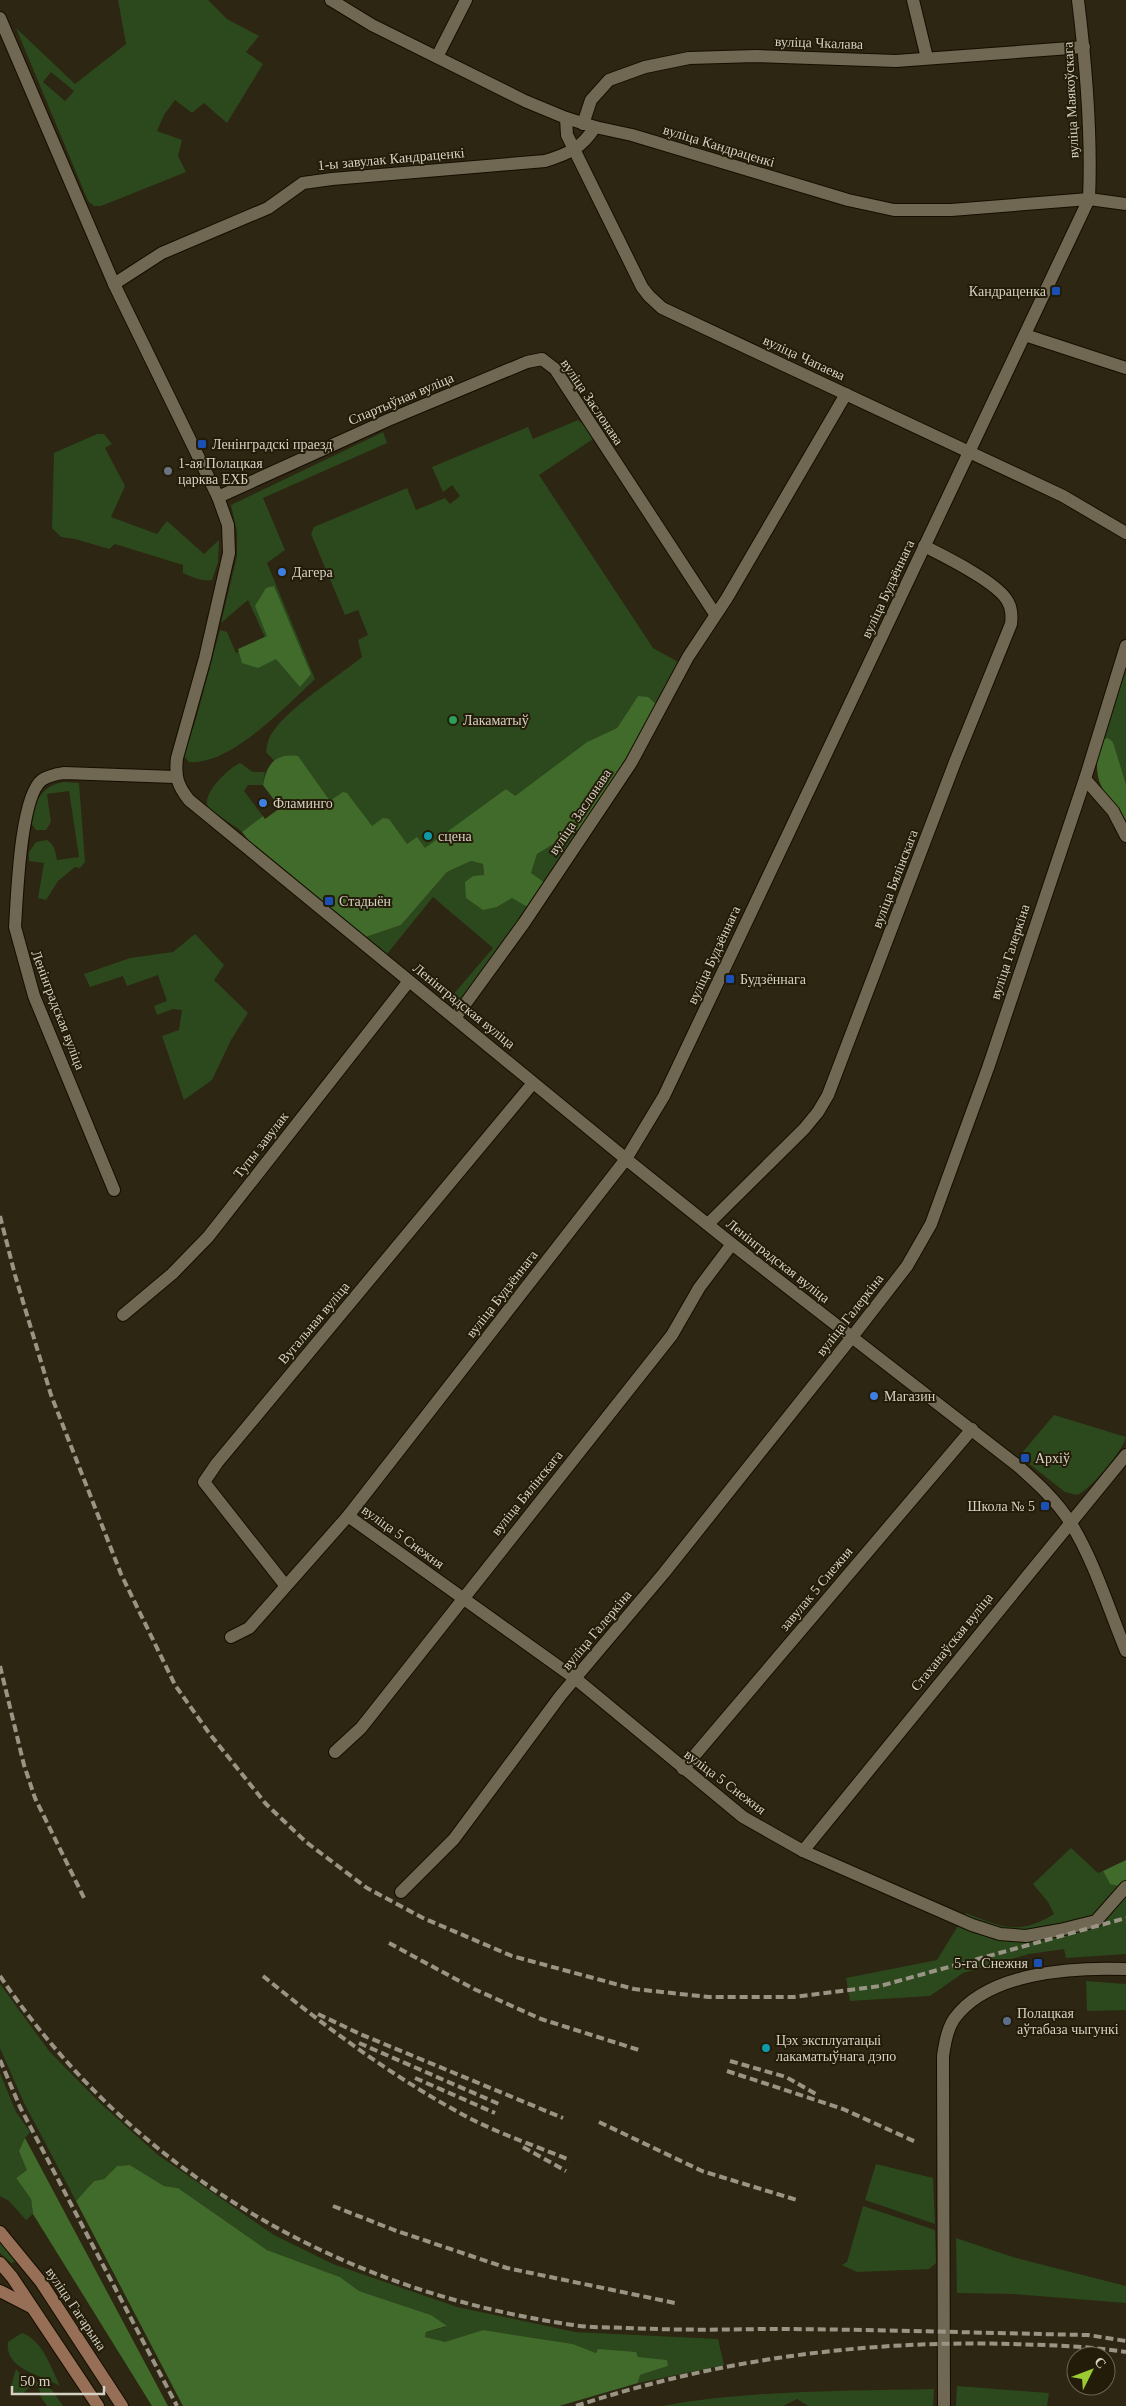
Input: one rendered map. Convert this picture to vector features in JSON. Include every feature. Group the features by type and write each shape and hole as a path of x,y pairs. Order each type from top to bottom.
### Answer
{"main road":[{"name":"вуліца Гагарына","path":"0,2232 41,2282 116,2403"},
{"path":"0,2263 6,2275 33,2308 98,2405"},
{"path":"6,2275 41,2282"},
{"path":"0,2291 33,2308"}],"street":[{"name":"вуліца Кандраценкі","path":"330,0 372,25 437,58 525,101 566,118 632,135 848,200 894,210 951,210 1089,199 1126,204"},
{"path":"437,58 466,0"},
{"path":"913,0 927,58"},
{"name":"вуліца Маякоўскага","path":"1078,0 1084,47 1090,177 1089,199"},
{"path":"0,18 114,284 218,497 228,525 229,553 214,624 177,758 175,777"},
{"name":"вуліца Чкалава","path":"589,125 591,100 609,80 645,67 689,58 756,56 896,61 1084,47"},
{"name":"вуліца Чапаева","path":"566,118 567,135 574,151 649,296 662,308 1063,496 1126,533"},
{"name":"1-ы завулак Кандраценкі","path":"114,284 162,253 268,208 304,183 544,161 574,151 587,140 589,125"},
{"name":"вуліца Будзённага","path":"231,1637 249,1628 285,1585 348,1516 626,1159 664,1096 1089,199"},
{"path":"1025,335 1126,368"},
{"name":"вуліца Заслонава","path":"542,359 555,369 715,614"},
{"name":"Спартыўная вуліца","path":"218,497 388,420 527,362 542,359"},
{"name":"вуліца Заслонава","path":"455,1018 524,923 631,763 688,657 727,598 846,394"},
{"name":"вуліца Бялінскага","path":"708,1224 804,1129 818,1112 828,1094 955,762 1011,624 1012,614 1008,601 1001,593 968,570 924,546"},
{"name":"вуліца Галеркіна","path":"401,1892 454,1840 493,1785 576,1679 664,1573 907,1266 931,1224 988,1068 1085,779 1126,646"},
{"name":"Ленінградская вуліца","path":"114,1190 34,996 18,945 15,928 26,814 36,787 42,780 52,775 64,773 175,777 180,789 189,800 533,1083 732,1244 1018,1466 1053,1498 1070,1521 1081,1541 1126,1651"},
{"path":"1085,779 1113,811 1126,836"},
{"name":"Тупы завулак","path":"123,1315 172,1274 208,1238 409,981"},
{"name":"Вугальная вуліца","path":"285,1585 204,1482 217,1463 533,1083"},
{"name":"вуліца Бялінскага","path":"335,1752 361,1728 672,1335 699,1288 732,1244"},
{"name":"завулак 5 Снежня","path":"683,1769 972,1429"},
{"name":"Стаханаўская вуліца","path":"803,1851 1070,1521 1126,1455"},
{"name":"вуліца 5 Снежня","path":"348,1516 576,1679 743,1817 803,1851 972,1925 1000,1934 1026,1936 1096,1921 1126,1887"},
{"path":"944,2406 943,2056 947,2034 953,2020 965,2007 982,1994 999,1986 1040,1975 1085,1968 1126,1968"}],"green space":[{"path":"118,0 208,0 227,19 259,36 246,52 263,64 227,123 204,103 192,113 175,100 164,115 157,131 182,140 178,156 186,172 101,206 94,206 88,201 16,28 75,84 126,44","holes":["51,72 74,91 65,101 43,82"]},
{"path":"578,420 593,439 539,475 653,648 680,663 656,704 638,696 617,728 587,742 515,796 385,879 266,752 271,735 290,713 362,657 358,640 368,635 358,610 345,615 311,534 314,527 407,488 416,510 445,498 450,504 460,496 452,485 443,492 432,467 528,427 533,439"},
{"path":"383,432 387,443 263,498 285,550 267,563 315,679 273,718 239,745 222,755 205,761 189,762 184,756 220,630 227,632 236,653 266,640 248,600 221,623 237,556 237,532 231,505"},
{"path":"97,434 104,434 112,444 105,448 125,486 111,517 157,534 167,521 204,554 219,540 218,562 212,580 194,578 183,573 183,565 115,544 109,549 61,537 52,528 54,453"},
{"path":"274,586 311,674 300,687 276,659 258,668 242,663 238,649 267,636 255,606 266,588"},
{"path":"1126,664 1126,784 1113,742 1101,740"},
{"path":"638,696 648,697 656,704 625,760 582,827 537,854 531,873 544,882 527,907 512,898 497,907 483,910 466,898 465,882 473,876 484,875 483,864 471,861 447,872 401,925 366,937 254,847 242,832 263,816 265,819 280,808 263,785 270,766 283,756 298,756 330,801 343,792 347,793 372,826 383,818 389,819 407,844 417,837 425,848 506,789 515,796 587,742 617,728"},
{"path":"1108,738 1113,742 1126,784 1126,827 1098,778 1098,755 1101,740"},
{"path":"240,763 253,772 265,772 263,785 248,785 244,791 263,816 242,832 210,809 207,802 208,795 217,782 229,770"},
{"path":"64,782 79,783 85,862 80,868 75,867 58,881 46,900 38,898 44,863 29,861 29,852 36,842 47,840 53,846 57,860 79,857 69,791 47,794 51,822 46,830 36,830 31,823 32,816 37,802 44,791"},
{"path":"582,827 544,882 531,873 537,854"},
{"path":"471,861 483,864 484,875 497,907 512,898 527,907 471,988 459,1001 452,996 493,948 433,897 387,954 366,937 401,925 447,872"},
{"path":"195,934 224,965 214,980 248,1013 231,1040 212,1080 184,1100 162,1036 179,1030 182,1010 173,1009 157,1015 154,1006 167,1001 158,975 127,986 123,976 90,987 84,974 130,958 173,952"},
{"path":"1054,1415 1126,1437 1119,1451 1105,1469 1090,1486 1077,1495 1065,1492 1028,1463 1031,1460 1022,1453"},
{"path":"1071,1848 1098,1873 1103,1871 1110,1884 1126,1883 1126,1954 1066,1958 1064,1949 1029,1954 963,1973 930,1996 850,2001 846,1978 937,1960 966,1913 1010,1927 1030,1925 1054,1914 1048,1902 1033,1884"},
{"path":"1126,1860 1126,1883 1123,1887 1110,1884 1103,1871"},
{"path":"1086,1981 1126,1984 1126,2010 1087,2011"},
{"path":"0,1984 49,2051 100,2103 158,2155 274,2235 333,2264 457,2307 575,2332 718,2339 724,2365 638,2383 640,2375 668,2366 596,2353 573,2344 483,2330 445,2343 425,2337 426,2332 446,2327 431,2315 359,2291 340,2277 267,2250 178,2188 164,2186 130,2165 117,2166 104,2179 94,2181 76,2201 24,2103 0,2048"},
{"path":"0,2073 16,2112 30,2132 25,2138 27,2170 16,2178 31,2199 33,2214 26,2220 9,2201 0,2196"},
{"path":"25,2138 168,2406 152,2406 33,2214 31,2199 16,2178 27,2170 19,2151"},
{"path":"876,2164 933,2178 935,2224 865,2200"},
{"path":"130,2165 164,2186 178,2188 267,2250 340,2277 359,2291 431,2315 447,2326 426,2332 425,2337 445,2342 483,2330 573,2344 596,2353 598,2349 636,2352 638,2357 667,2360 668,2366 640,2375 638,2383 559,2406 183,2406 76,2201 94,2181 104,2179 117,2166"},
{"path":"863,2206 935,2230 936,2263 929,2269 857,2272 842,2265 847,2262"},
{"path":"956,2238 1016,2258 1126,2286 1126,2303 1014,2294 957,2293"},
{"path":"0,2240 17,2261 11,2263 0,2253"},
{"path":"22,2333 36,2342 41,2348 60,2386 25,2370 12,2359 8,2351 8,2342"},
{"path":"16,2369 31,2386 21,2395 15,2393 11,2386"},
{"path":"30,2378 52,2390 63,2406 47,2406 39,2394 40,2391"},
{"path":"957,2386 1049,2393 1047,2406 956,2406"},
{"path":"934,2389 933,2406 808,2406 797,2399 783,2406 661,2406 762,2394"}],"railway":[{"path":"0,1216 15,1275 51,1395 121,1574 175,1685 209,1733 266,1804 306,1842 367,1888 423,1918 512,1956 634,1989 709,1997 794,1997 880,1986 1126,1918"},
{"path":"0,1666 24,1765 35,1798 85,1900"},
{"path":"389,1943 474,1989 541,2019 639,2050"},
{"path":"0,1976 53,2046 113,2109 178,2164 249,2212 324,2252 403,2284 487,2308 586,2327 1088,2335 1126,2341"},
{"path":"263,1976 338,2034 416,2088 483,2125 570,2160"},
{"path":"318,2014 360,2034 563,2118"},
{"path":"359,2043 499,2104"},
{"path":"0,2060 20,2107 177,2406"},
{"path":"730,2061 786,2077 816,2094"},
{"path":"727,2071 843,2109 916,2142"},
{"path":"415,2078 495,2113"},
{"path":"599,2122 702,2171 797,2200"},
{"path":"523,2147 566,2171"},
{"path":"333,2206 394,2230 507,2268 675,2303"},
{"path":"576,2406 682,2376 790,2356 844,2350 899,2346 1009,2344 1053,2345 1126,2352"}],"place":[{"name":"Кандраценка","path":"1056,291"},
{"name":"Ленінградскі праезд","path":"202,444"},
{"name":"1-ая Полацкая царква ЕХБ","path":"168,471"},
{"name":"Дагера","path":"282,572"},
{"name":"Лакаматыў","path":"453,720"},
{"name":"Фламинго","path":"263,803"},
{"name":"сцена","path":"428,836"},
{"name":"Стадыён","path":"329,901"},
{"name":"Будзённага","path":"730,979"},
{"name":"Магазин","path":"874,1396"},
{"name":"Архіў","path":"1025,1458"},
{"name":"Школа № 5","path":"1045,1506"},
{"name":"5-га Снежня","path":"1038,1963"},
{"name":"Полацкая аўтабаза чыгункі","path":"1007,2021"},
{"name":"Цэх эксплуатацыі лакаматыўнага дэпо","path":"766,2048"}]}
